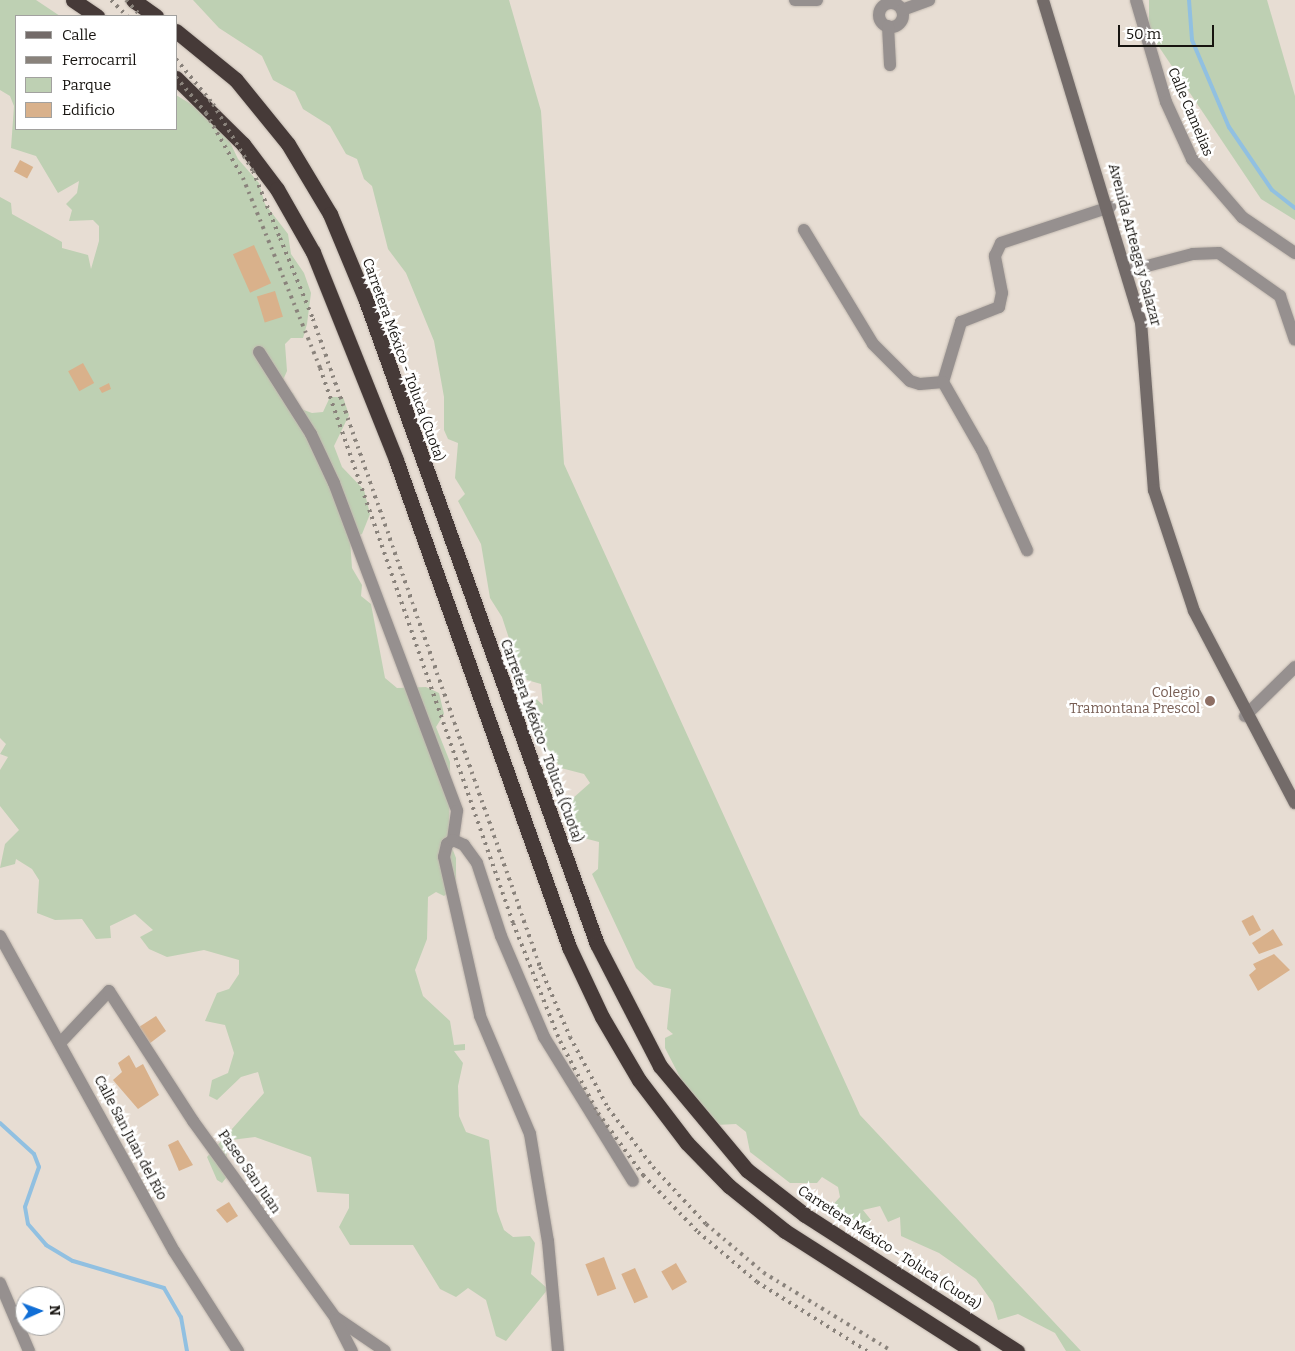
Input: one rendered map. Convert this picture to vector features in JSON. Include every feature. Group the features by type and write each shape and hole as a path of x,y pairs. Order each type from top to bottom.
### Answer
{"highway":[{"path":"73,0 96,15"},
{"path":"133,0 155,15"},
{"name":"Carretera México - Toluca (Cuota)","path":"178,33 236,80 288,144 330,214 365,298 597,944 660,1066 747,1170 805,1216 1017,1351"},
{"path":"178,80 243,144 277,189 313,252 396,460 569,947 602,1017 639,1080 682,1137 729,1186 785,1231 973,1351"}],"street":[{"path":"795,0 818,0"},
{"path":"890,65 888,26 880,15 886,2 902,10 929,0"},
{"name":"Avenida Arteaga y Salazar","path":"1043,0 1110,207 1141,322 1154,490 1194,611 1245,716 1295,803"},
{"name":"Calle Camelias","path":"1136,0 1166,102 1192,160 1242,217 1295,253"},
{"path":"888,26 899,24 902,10"},
{"path":"1027,550 982,450 943,382 960,322 999,307 1002,301 995,256 1000,243 1110,207"},
{"path":"804,230 873,344 910,381 943,382"},
{"path":"1128,271 1193,254 1219,253 1280,296 1295,340"},
{"path":"259,352 311,434 352,529 457,811 453,840"},
{"path":"1245,716 1295,667"},
{"path":"558,1351 548,1241 530,1134 480,1016 444,857 446,844 453,840 464,844 477,863 507,954 544,1036 633,1181"},
{"name":"Calle San Juan del Río","path":"0,936 61,1042 174,1251 238,1351"},
{"name":"Paseo San Juan","path":"61,1042 109,991 194,1121 335,1317 385,1351"},
{"path":"0,1283 29,1351"},
{"path":"335,1317 352,1351"}],"green space":[{"path":"0,0 36,0 58,15 15,15 15,130 178,130 178,96 199,109 228,138 238,159 259,183 265,204 288,234 291,254 304,273 311,293 307,324 303,338 291,338 285,344 287,371 279,389 293,393 301,409 312,413 323,412 330,397 343,397 349,415 334,446 342,467 364,490 370,514 362,534 350,539 352,568 362,585 361,596 371,604 385,678 397,688 426,687 439,693 444,714 436,727 450,762 449,840 456,858 456,884 444,896 436,892 428,897 427,939 415,970 423,996 450,1021 454,1045 465,1044 465,1050 454,1051 463,1063 458,1086 459,1116 466,1132 489,1140 497,1211 504,1230 513,1237 530,1236 535,1243 531,1274 548,1289 506,1341 496,1336 486,1300 468,1288 456,1297 440,1289 413,1245 350,1245 339,1227 349,1208 349,1194 317,1192 311,1157 255,1137 231,1140 228,1146 224,1139 230,1173 222,1183 217,1180 207,1157 264,1093 258,1072 241,1077 217,1100 209,1096 212,1080 228,1073 234,1053 225,1025 205,1021 217,993 229,989 239,974 239,960 204,950 167,957 149,949 140,937 153,930 135,914 110,926 111,938 96,939 82,919 55,920 37,913 39,880 32,869 16,859 15,864 0,868 5,844 19,830 0,806 0,770 8,757 0,754 6,744 0,738 0,197 11,203 12,214 62,242 62,248 88,255 91,269 99,241 99,226 93,220 69,221 72,210 66,204 77,193 79,181 58,193 36,156 11,148 14,106 10,96 0,90"},
{"path":"193,0 509,0 541,111 564,464 860,1115 1081,1351 1066,1351 1055,1333 1018,1314 998,1320 993,1303 976,1279 939,1253 901,1236 900,1217 888,1222 880,1206 863,1210 871,1220 857,1233 846,1226 842,1216 828,1210 840,1197 838,1187 822,1177 817,1183 790,1183 750,1152 746,1132 736,1124 716,1125 685,1087 665,1048 665,1038 673,1034 667,1029 671,989 654,985 636,968 592,874 598,869 599,842 576,836 572,799 590,783 584,774 561,768 547,750 534,697 543,705 541,684 527,680 518,666 502,617 490,598 481,544 458,501 465,494 455,478 458,443 448,439 444,430 444,397 434,341 406,273 388,249 372,186 364,179 357,159 346,154 330,126 303,109 295,92 273,80 262,56 219,28"},
{"path":"1149,0 1267,0 1295,96 1295,220 1261,199 1149,32"}],"building":[{"path":"20,160 33,167 27,179 14,171"},
{"path":"254,245 271,283 250,293 233,254"},
{"path":"275,291 283,317 265,322 257,297"},
{"path":"83,363 94,383 79,391 68,371"},
{"path":"109,383 111,389 102,393 99,388"},
{"path":"1253,915 1261,930 1250,936 1242,921"},
{"path":"1273,929 1283,945 1259,954 1252,943"},
{"path":"1274,954 1290,970 1258,991 1249,975 1256,969 1253,964"},
{"path":"156,1016 166,1031 145,1047 136,1029"},
{"path":"129,1055 136,1068 143,1064 159,1095 138,1109 113,1080 122,1072 118,1063"},
{"path":"178,1140 193,1165 179,1171 168,1145"},
{"path":"229,1202 238,1216 227,1223 216,1210"},
{"path":"604,1257 616,1289 598,1296 585,1264"},
{"path":"676,1263 687,1282 672,1291 661,1272"},
{"path":"635,1268 648,1297 634,1303 621,1274"}],"waterway":[{"path":"1189,0 1192,40 1229,127 1272,190 1295,208"},
{"path":"0,1123 34,1154 39,1167 25,1207 28,1224 46,1245 73,1261 164,1288 181,1317 187,1351"}],"railway":[{"path":"111,0 126,15"},
{"path":"126,0 140,15"},
{"path":"178,61 213,104 253,171 313,319 540,967 570,1037 608,1108 653,1167 706,1224 764,1273 892,1351"},
{"path":"178,79 206,113 243,178 320,368 513,923 560,1041 598,1113 643,1175 698,1232 757,1282 867,1351"}],"place":[{"name":"Colegio Tramontana Prescol","path":"1210,701"}]}
